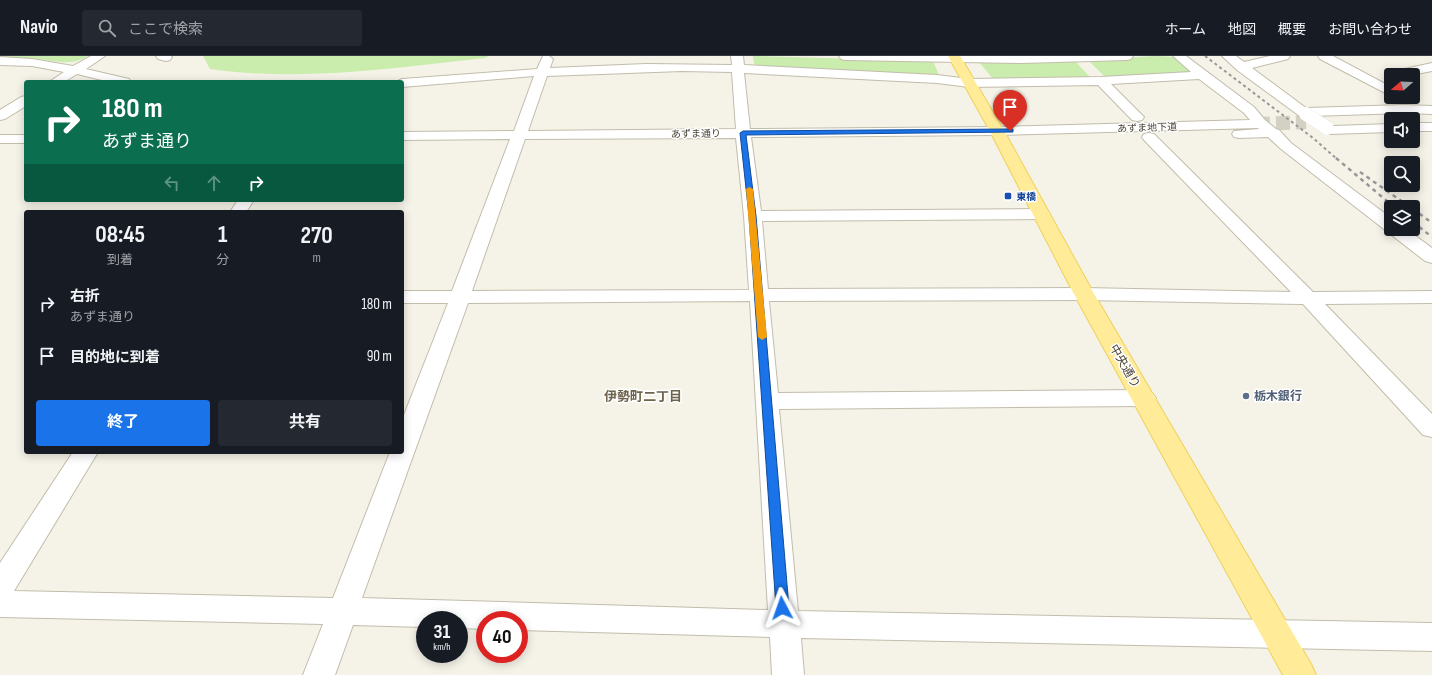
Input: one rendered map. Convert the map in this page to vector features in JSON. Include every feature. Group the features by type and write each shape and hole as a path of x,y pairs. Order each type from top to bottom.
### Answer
{"main road":[{"name":"中央通り","path":"955,58 997,131 1084,294 1300,675"}],"street":[{"path":"58,80 99,56"},
{"path":"404,447 542,71 549,56"},
{"path":"845,56 1081,59 1127,56"},
{"path":"1179,56 1249,110 1254,119 1274,133 1286,146 1384,221"},
{"path":"1228,56 1305,116 1330,130 1384,128"},
{"path":"1241,67 1284,56"},
{"path":"1324,56 1384,88"},
{"path":"0,61 21,61 76,69 117,80"},
{"path":"737,62 759,295 788,675"},
{"path":"404,83 542,71 647,68 737,62 969,83 1101,81 1202,75"},
{"path":"1420,70 1432,67"},
{"path":"1371,81 1384,78"},
{"path":"1101,81 1137,117"},
{"path":"0,116 24,101"},
{"path":"1414,104 1430,113"},
{"path":"1305,116 1430,113"},
{"path":"1420,115 1430,113"},
{"path":"1305,116 1384,119"},
{"path":"997,131 1027,123 1128,119 1137,117 1254,119"},
{"name":"あずま地下道","path":"1038,130 1254,119"},
{"path":"1420,128 1432,127"},
{"name":"あずま通り","path":"404,136 1038,130"},
{"path":"997,131 1038,138 1136,134 1149,137 1274,133"},
{"path":"1149,137 1308,298 1432,429"},
{"path":"0,139 24,139"},
{"path":"752,216 1041,214"},
{"path":"1404,236 1432,258"},
{"path":"404,297 1084,294 1308,298 1432,297"},
{"path":"767,401 1144,398"},
{"path":"0,588 85,454"},
{"path":"319,675 401,454"},
{"path":"0,604 343,611 784,624 1432,637"}],"green space":[{"path":"0,56 88,56 74,62 59,62 28,58 0,59"},
{"path":"203,56 489,56 485,58 348,72 279,74 244,73 210,69"},
{"path":"753,56 933,61 939,75 933,76 760,67 754,64"},
{"path":"1155,56 1175,57 1193,71 1191,73 1105,77 1088,60"},
{"path":"1075,61 1091,78 993,79 979,62"}],"tunnel":[{"path":"1256,124 1306,122"}],"railway":[{"path":"1205,56 1313,138 1337,159"},
{"path":"1336,158 1386,200"},
{"path":"1360,172 1400,200"},
{"path":"1420,214 1432,223"},
{"path":"1420,228 1432,237"}],"slow traffic":[{"path":"749,189 762,337"}],"place":[{"name":"東橋","path":"1008,196"},
{"name":"栃木銀行","path":"1246,396"}],"district":[{"name":"伊勢町二丁目","path":"643,396"}],"route":[{"path":"782,608 766,386 752,216 743,133 1010,131"}]}
